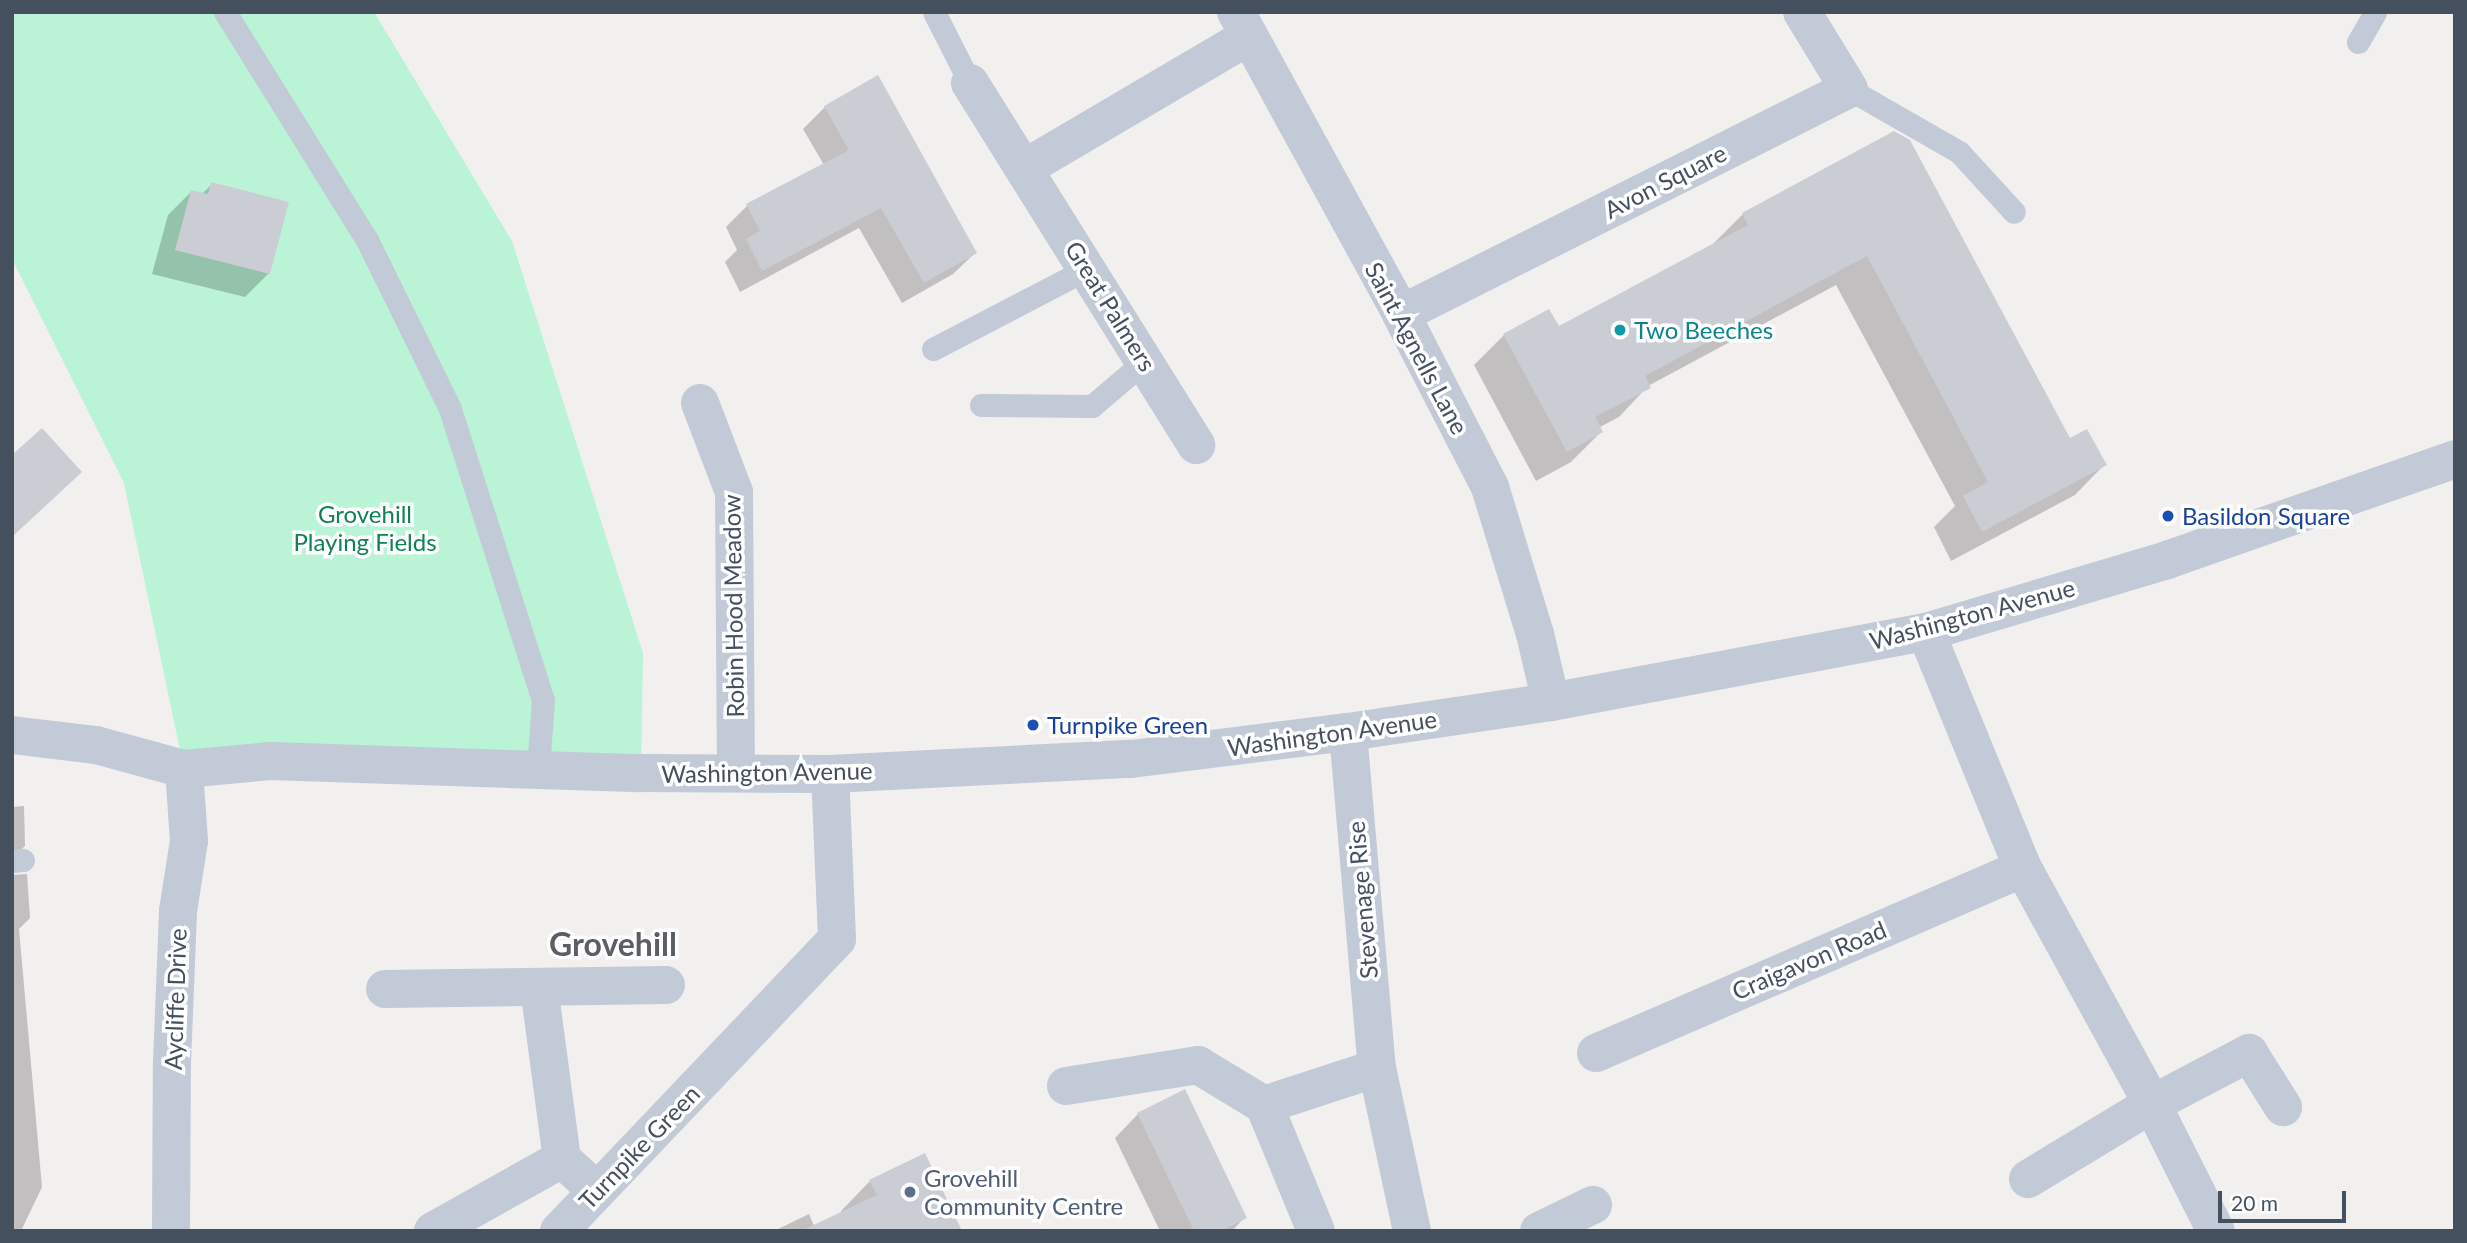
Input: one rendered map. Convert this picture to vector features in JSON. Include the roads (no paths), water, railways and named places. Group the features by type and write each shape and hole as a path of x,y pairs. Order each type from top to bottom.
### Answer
{"street":[{"path":"1801,12 1849,89"},
{"path":"1025,168 1243,24"},
{"name":"Saint Agnells Lane","path":"1243,24 1401,314 1490,487 1535,635 1551,702"},
{"name":"Great Palmers","path":"970,83 1146,360 1196,445"},
{"name":"Avon Square","path":"1401,314 1849,89"},
{"name":"Robin Hood Meadow","path":"700,403 734,492 736,772"},
{"name":"Washington Avenue","path":"12,735 96,745 184,769 270,761 538,768 641,774 830,774 1131,759 1348,732 1551,702 1926,632 2167,560 2455,459"},
{"path":"1926,632 2023,868 2152,1104 2216,1231"},
{"name":"Stevenage Rise","path":"1348,732 1377,1068 1412,1231"},
{"name":"Aycliffe Drive","path":"171,1231 172,1062 178,911 189,841 184,769"},
{"name":"Turnpike Green","path":"559,1231 837,939 830,774"},
{"name":"Craigavon Road","path":"1596,1053 2023,868"},
{"path":"385,989 666,985"},
{"path":"539,987 562,1159 597,1191"},
{"path":"2028,1179 2152,1104 2249,1053 2283,1107"},
{"path":"1066,1086 1198,1065 1264,1105 1316,1231"},
{"path":"1264,1105 1377,1068"},
{"path":"433,1231 562,1159"},
{"path":"1539,1231 1593,1205"}],"lane":[{"path":"225,12 367,240 450,409 543,700 538,768"},
{"path":"934,12 970,83"},
{"path":"2358,42 2375,12"},
{"path":"1849,89 1959,152 2014,212"},
{"path":"933,349 1087,269"},
{"path":"981,405 1092,406 1146,360"}],"place":[{"name":"Two Beeches","path":"1620,330"},
{"name":"Basildon Square","path":"2168,516"},
{"name":"Turnpike Green","path":"1033,725"},
{"name":"Grovehill Community Centre","path":"910,1192"}],"district":[{"name":"Grovehill","path":"613,944"}],"park label":[{"name":"Grovehill Playing Fields","path":"365,528"}]}
